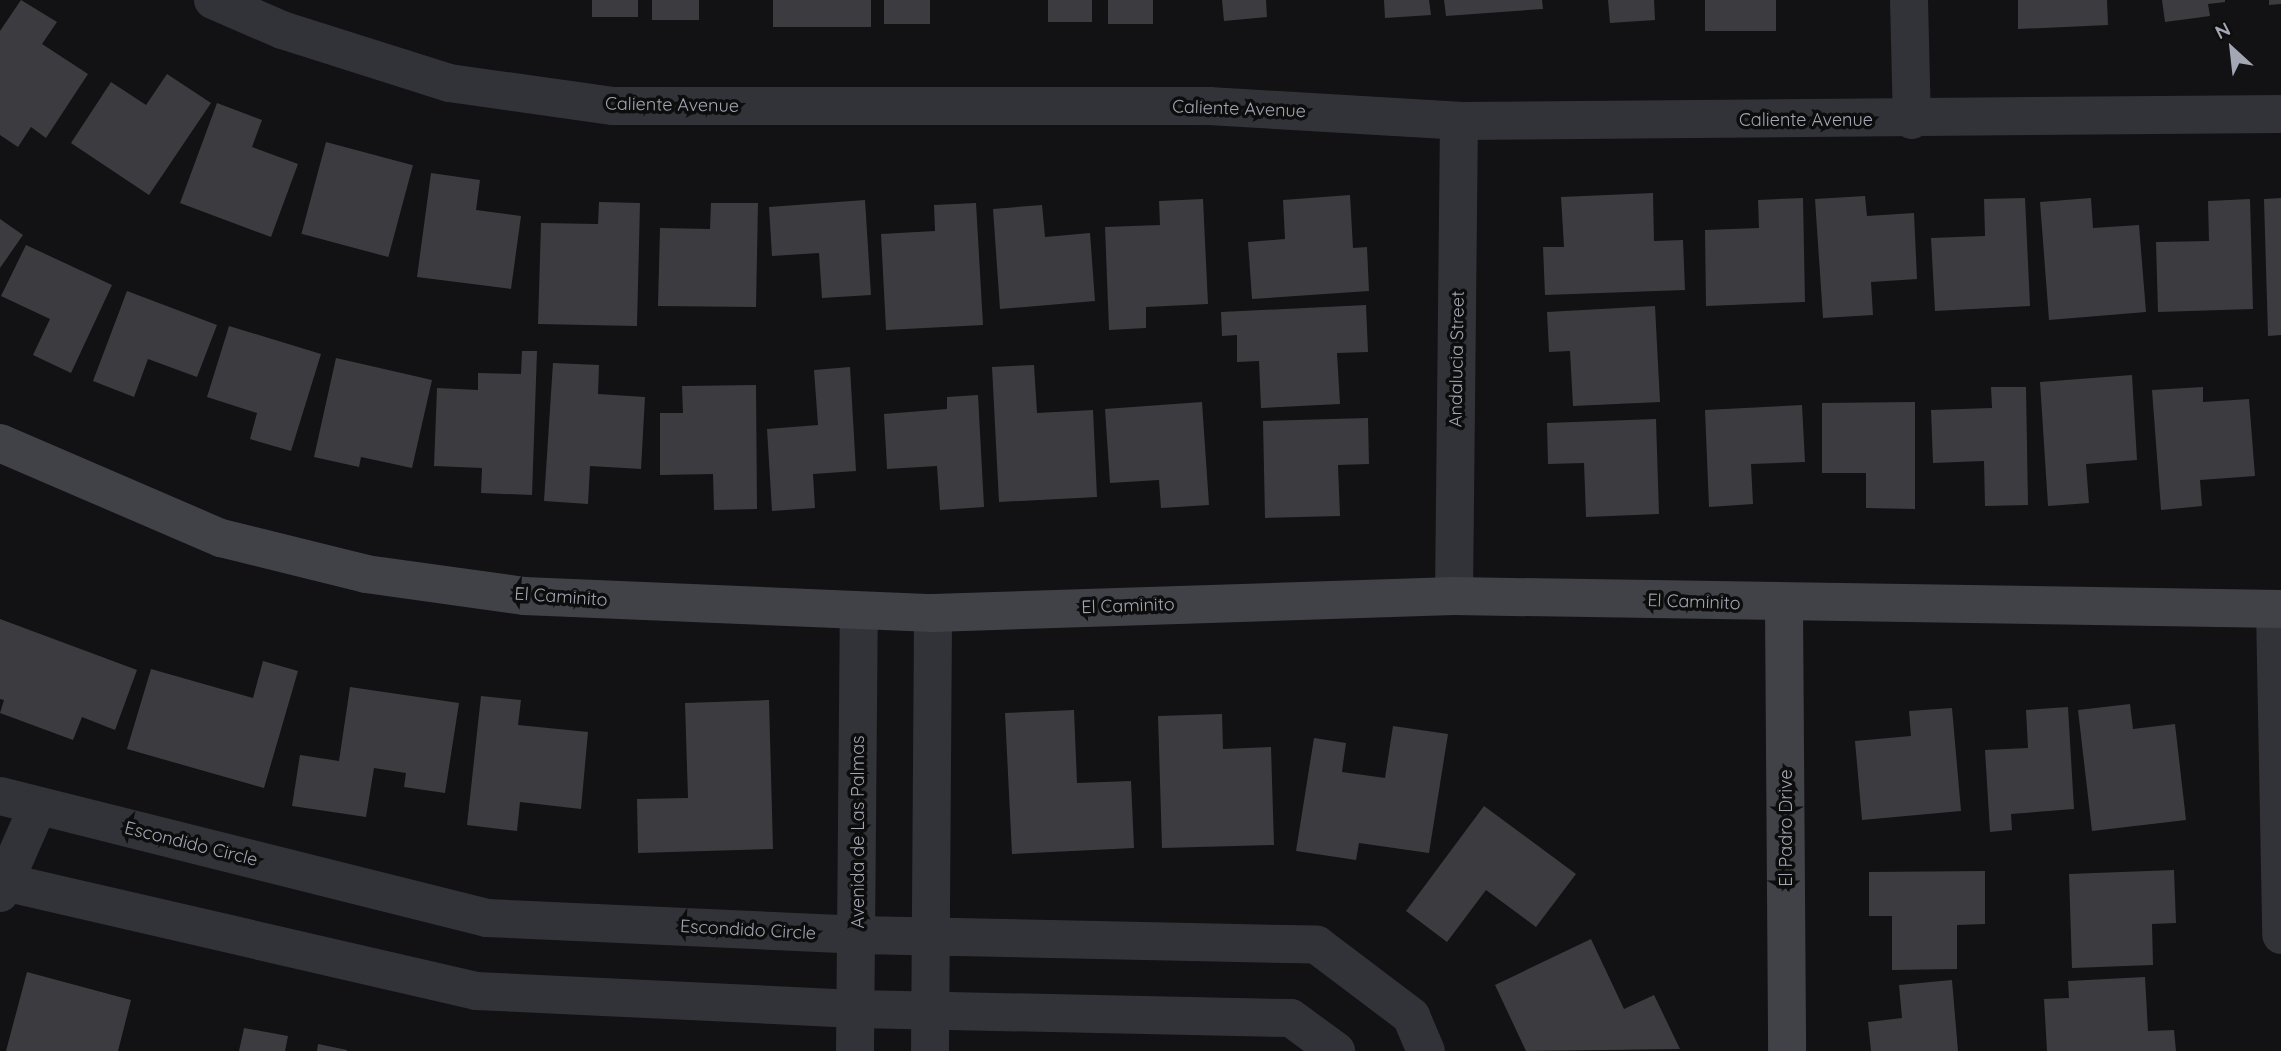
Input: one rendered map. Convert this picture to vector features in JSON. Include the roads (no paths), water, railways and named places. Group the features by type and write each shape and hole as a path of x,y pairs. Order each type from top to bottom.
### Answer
{"street":[{"name":"Caliente Avenue","path":"214,0 282,30 449,83 612,106 1209,106 1459,121 1912,120 2281,114"},
{"path":"1909,0 1912,120"},
{"name":"Andalucia Street","path":"1454,596 1459,121"},
{"name":"El Caminito","path":"0,443 220,538 366,574 524,596 933,613 1454,596 1784,605 2278,609"},
{"name":"El Padro Drive","path":"1784,605 1787,1051"},
{"path":"2278,609 2281,935"},
{"name":"Avenida de Las Palmas","path":"855,1051 859,612"},
{"path":"930,1051 933,613"},
{"name":"Escondido Circle","path":"0,796 487,918 858,935 1317,945 1411,1016 1426,1051"},
{"path":"38,806 2,886 476,991 856,1009 1291,1018 1336,1051"}]}
